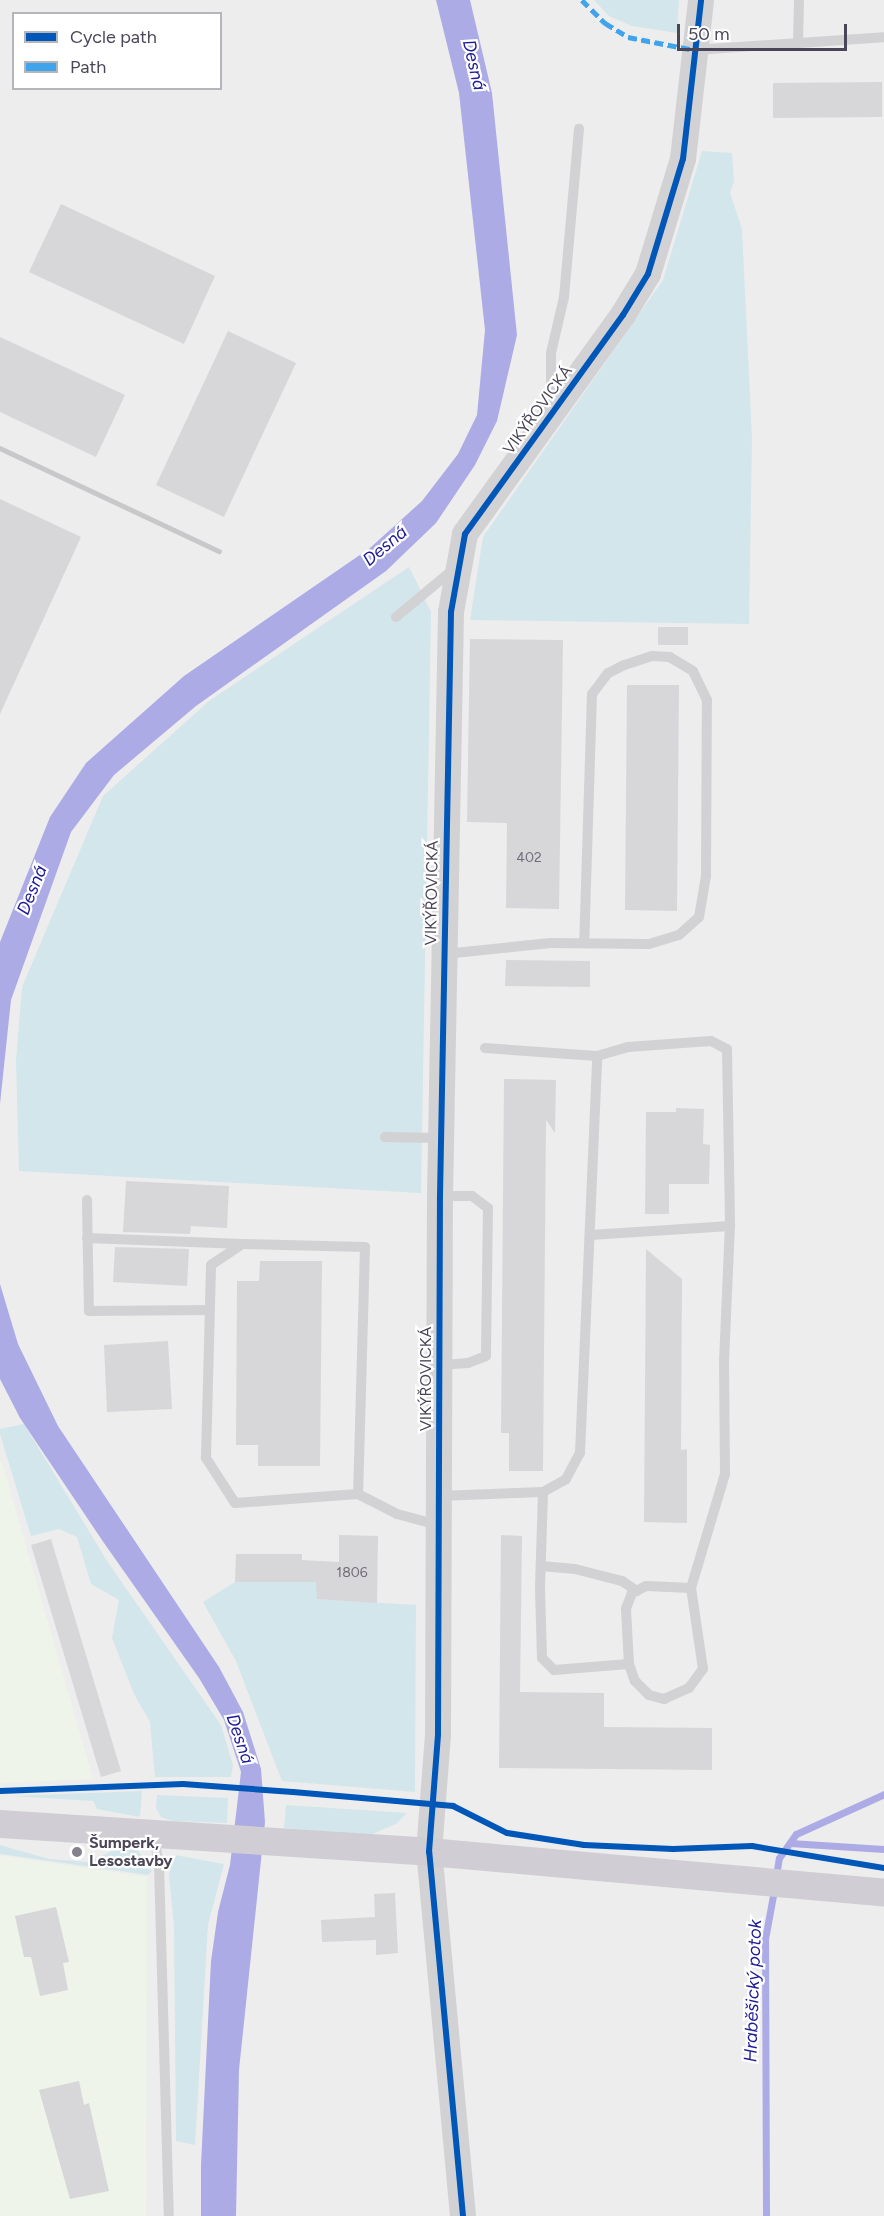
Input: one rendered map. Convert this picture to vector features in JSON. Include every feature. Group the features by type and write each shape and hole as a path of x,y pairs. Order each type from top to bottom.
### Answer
{"main road":[{"path":"0,1824 191,1834 429,1852 884,1893"}],"street":[{"name":"VIKÝŘOVICKÁ","path":"463,2216 429,1852 438,1734 440,1196 451,612 465,534 648,274 683,159 701,0"}],"lane":[{"path":"798,42 799,0"},
{"path":"695,50 884,37"},
{"path":"551,414 550,353 564,297 579,129"},
{"path":"396,616 459,564"},
{"path":"445,954 584,943 666,941 699,917 706,876 707,700 693,671 670,657 652,657 624,665 608,673 592,694 584,943"},
{"path":"485,1048 597,1056 628,1047 711,1041 727,1049 730,1226 724,1362 725,1474 691,1588 703,1669 689,1688 664,1699 649,1695 635,1680 629,1664 626,1609 632,1593 646,1586 691,1588"},
{"path":"439,1496 543,1492 566,1479 580,1453 597,1056"},
{"path":"385,1137 441,1138"},
{"path":"440,1196 472,1197 488,1208 486,1356 468,1363 441,1365"},
{"path":"87,1200 89,1311 210,1310"},
{"path":"590,1235 730,1226"},
{"path":"87,1238 365,1247 358,1494"},
{"path":"242,1244 211,1265 206,1458 235,1503 358,1494 397,1514 439,1525"},
{"path":"543,1492 540,1566 542,1658 554,1670 629,1664"},
{"path":"540,1566 622,1581 637,1591"},
{"path":"154,1832 159,1865 169,2216"}],"shaded area":[{"path":"594,0 679,0 677,33 632,26 609,16"},
{"path":"702,151 732,153 734,181 730,193 742,229 752,438 749,624 470,620 483,537 663,280"},
{"path":"409,567 431,612 421,1193 19,1171 16,1061 22,987 103,796 209,701"},
{"path":"24,1424 107,1561 221,1725 233,1765 231,1777 155,1777 150,1722 134,1694 112,1638 119,1600 91,1584 77,1537 59,1529 31,1536 0,1434 0,1429"},
{"path":"0,1458 7,1480 93,1779 0,1783"},
{"path":"317,1581 317,1599 416,1605 415,1792 282,1781 236,1661 203,1602 235,1582"},
{"path":"142,1791 140,1817 97,1809 93,1801 11,1796"},
{"path":"157,1795 228,1798 227,1823 173,1821 161,1817 156,1808"},
{"path":"286,1805 407,1813 396,1824 370,1835 284,1828"},
{"path":"0,1845 49,1859 88,1862 112,1851 137,1849 152,1871 148,1875 0,1854"},
{"path":"175,1855 224,1864 208,1925 195,2145 176,2141 174,1927 169,1874"},
{"path":"0,1857 147,1877 146,2216 0,2216"}],"water":[{"name":"Desná","path":"436,0 470,0 492,93 517,335 497,421 475,465 436,523 386,571 196,706 114,775 71,832 11,1000 0,1104 0,942 50,817 86,763 184,676 370,548 422,501 458,454 477,415 485,330 459,93"},
{"name":"Desná","path":"0,1284 18,1344 58,1426 219,1667 243,1712 261,1769 265,1822 239,2070 236,2216 201,2216 201,2165 211,1961 218,1912 230,1865 241,1772 224,1720 199,1678 20,1418 0,1379"}],"building":[{"path":"882,82 882,117 773,118 773,83"},
{"path":"61,204 215,276 184,344 29,272"},
{"path":"228,331 296,363 224,517 156,485"},
{"path":"0,337 125,395 96,457 0,412"},
{"path":"0,499 81,537 0,714"},
{"path":"658,627 688,627 688,645 658,645"},
{"path":"470,639 563,640 559,909 506,908 507,823 467,822"},
{"path":"627,685 679,685 677,911 625,910"},
{"path":"506,960 590,961 590,987 505,986"},
{"path":"504,1079 556,1080 555,1133 546,1120 543,1471 509,1471 509,1433 501,1433"},
{"path":"676,1108 704,1109 703,1144 710,1145 709,1184 669,1184 669,1214 645,1214 646,1112 676,1112"},
{"path":"126,1181 229,1186 227,1228 191,1226 190,1234 123,1232"},
{"path":"115,1247 189,1249 187,1286 113,1282"},
{"path":"646,1249 682,1279 681,1450 687,1449 687,1523 644,1522"},
{"path":"260,1261 322,1261 320,1466 258,1466 258,1445 236,1445 237,1281 259,1281"},
{"path":"168,1341 172,1409 107,1412 104,1345"},
{"path":"339,1535 378,1536 377,1603 317,1599 316,1582 235,1582 236,1554 302,1554 302,1560 339,1562"},
{"path":"501,1535 522,1536 520,1692 604,1693 604,1727 712,1728 712,1770 499,1768"},
{"path":"51,1539 121,1771 101,1777 31,1545"},
{"path":"395,1893 398,1953 376,1955 376,1940 322,1942 321,1920 375,1917 374,1894"},
{"path":"56,1907 69,1962 63,1963 68,1990 40,1996 31,1957 24,1957 15,1916"},
{"path":"79,2081 84,2105 89,2103 109,2191 70,2199 39,2090"}],"waterway":[{"name":"Hraběšický potok","path":"776,1876 779,1858 796,1834 884,1794"},
{"path":"790,1843 884,1849"},
{"name":"Hraběšický potok","path":"766,2216 765,1939 774,1890"}],"railway":[{"path":"0,448 219,551"}],"marked path":[{"path":"582,0 605,23 628,37 695,50"}],"cycle path":[{"path":"463,2216 429,1852 438,1734 440,1196 451,612 465,534 623,315 648,274 683,159 701,0"},
{"path":"0,1791 183,1784 293,1792 453,1806 507,1833 584,1845 673,1849 752,1846 884,1868"}],"place":[{"name":"Šumperk, Lesostavby","path":"77,1852"}]}
